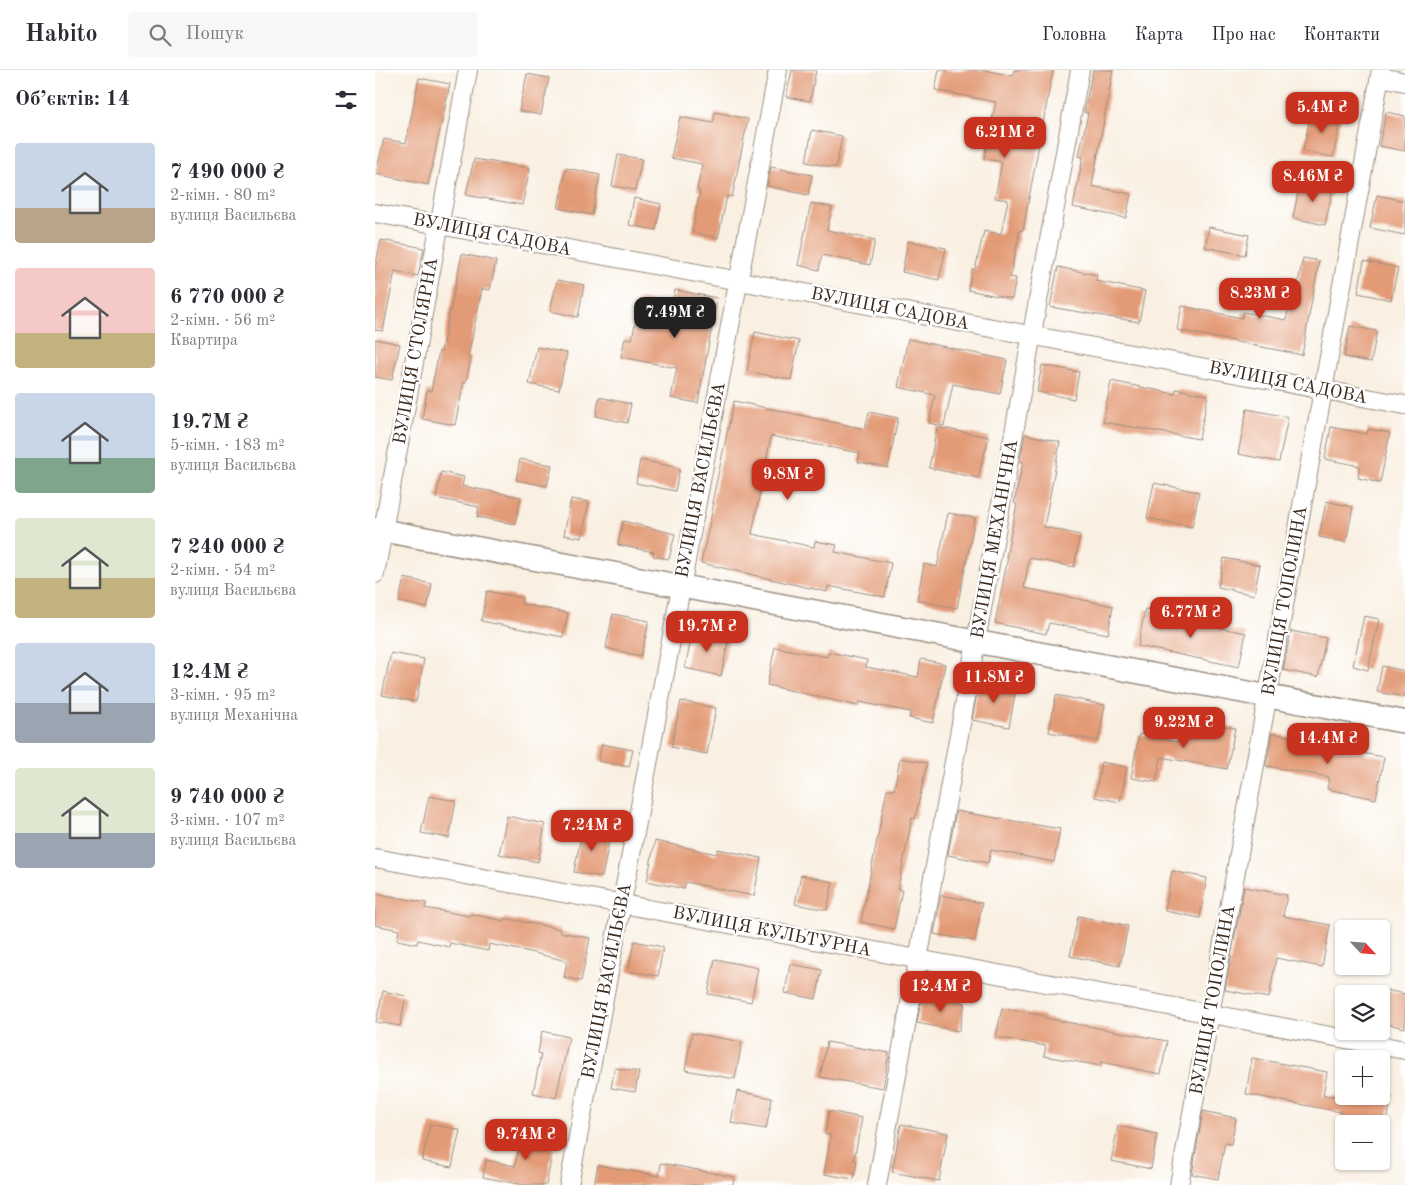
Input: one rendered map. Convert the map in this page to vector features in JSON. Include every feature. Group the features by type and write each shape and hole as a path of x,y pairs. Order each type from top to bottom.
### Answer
{"street":[{"name":"ВУЛИЦЯ СТОЛЯРНА","path":"375,574 379,529 468,70"},
{"name":"ВУЛИЦЯ ВАСИЛЬЄВА","path":"569,1185 778,70"},
{"name":"ВУЛИЦЯ МЕХАНІЧНА","path":"877,1185 1080,70"},
{"path":"1381,73 1405,82"},
{"name":"ВУЛИЦЯ ТОПОЛИНА","path":"1179,1185 1381,73"},
{"name":"ВУЛИЦЯ САДОВА","path":"375,213 1405,405"},
{"path":"379,529 1405,722"},
{"name":"ВУЛИЦЯ КУЛЬТУРНА","path":"375,858 1405,1050"}],"building":[{"path":"792,70 816,70 810,101 786,97"},
{"path":"939,70 985,70 1013,76 1014,70 1053,70 1023,230 1020,230 1010,277 1016,278 1012,299 968,290 972,269 975,270 984,231 1001,234 1008,200 995,198 1002,162 984,159 996,102 935,90"},
{"path":"1093,70 1113,70 1092,186 1131,194 1126,218 1073,207 1083,157 1079,156 1088,113 1084,112"},
{"path":"527,74 549,78 541,115 519,111"},
{"path":"419,78 450,84 428,185 376,174 384,139 406,143"},
{"path":"715,112 748,119 732,197 727,196 718,238 692,232 700,191 697,190 702,164 671,158 680,117 713,123"},
{"path":"1311,112 1341,118 1333,157 1303,151"},
{"path":"1386,112 1405,116 1405,151 1379,146"},
{"path":"812,130 842,136 836,168 806,162"},
{"path":"618,155 642,159 635,190 612,186"},
{"path":"474,159 530,168 522,205 466,195"},
{"path":"771,167 812,175 808,195 767,186"},
{"path":"566,168 600,175 592,215 558,208"},
{"path":"1300,182 1333,188 1325,225 1293,218"},
{"path":"1377,195 1405,201 1405,235 1370,228"},
{"path":"634,198 661,204 656,230 629,225"},
{"path":"811,203 832,207 827,230 875,240 870,265 822,255 819,270 798,265"},
{"path":"1209,227 1249,235 1245,255 1205,247"},
{"path":"381,240 424,248 418,276 395,271 383,331 375,330 375,268"},
{"path":"908,241 946,248 939,280 902,272"},
{"path":"462,254 496,261 490,290 482,289 468,357 471,358 455,425 422,419 427,390 431,391 439,351 441,352"},
{"path":"1303,258 1319,261 1302,355 1177,330 1182,306 1242,318 1243,312 1286,320 1289,307 1293,308"},
{"path":"1364,261 1398,268 1391,300 1358,293"},
{"path":"1058,267 1097,275 1096,281 1145,291 1139,322 1050,307"},
{"path":"557,280 584,285 578,317 550,311"},
{"path":"675,290 717,298 698,403 671,398 677,368 621,357 625,338 632,339 640,299 672,306"},
{"path":"1350,326 1377,331 1371,362 1344,357"},
{"path":"755,332 799,341 791,380 747,371"},
{"path":"375,339 400,344 392,380 375,377"},
{"path":"908,339 1007,360 1000,394 953,384 944,426 929,423 935,395 898,387"},
{"path":"537,347 567,353 559,390 529,384"},
{"path":"1042,365 1079,372 1074,399 1037,392"},
{"path":"1111,381 1175,394 1176,389 1208,395 1199,439 1103,422"},
{"path":"599,397 631,404 627,423 596,416"},
{"path":"734,401 865,429 869,412 898,418 888,468 858,462 860,453 771,436 752,534 814,547 815,541 837,545 835,552 891,563 885,597 828,586 827,592 701,563"},
{"path":"1247,409 1288,417 1279,462 1238,454"},
{"path":"937,427 989,437 978,478 929,468"},
{"path":"1331,427 1367,434 1368,429 1390,433 1380,483 1358,478 1360,466 1325,459"},
{"path":"1025,434 1060,442 1044,527 1080,535 1074,567 1029,558 1024,588 1113,606 1108,634 1049,623 1046,634 995,623 1017,504 1014,503 1023,462 1020,461"},
{"path":"520,459 552,465 547,486 516,480"},
{"path":"640,460 680,468 675,491 636,483"},
{"path":"441,472 464,477 462,486 521,497 515,524 477,517 479,507 436,498"},
{"path":"1154,483 1199,492 1192,527 1147,518"},
{"path":"571,499 589,502 582,538 564,535"},
{"path":"1326,501 1353,507 1346,542 1319,537"},
{"path":"948,513 975,518 957,608 917,600 924,564 937,567"},
{"path":"623,521 675,534 669,559 653,556 654,552 618,545"},
{"path":"1224,558 1260,565 1254,595 1218,587"},
{"path":"404,578 432,584 427,608 399,602"},
{"path":"487,591 522,598 521,604 568,613 563,637 481,621"},
{"path":"1145,609 1186,617 1185,621 1246,633 1239,667 1138,646"},
{"path":"613,614 649,621 641,656 606,648"},
{"path":"1364,616 1379,619 1368,670 1353,666"},
{"path":"693,630 729,638 721,676 685,668"},
{"path":"1291,631 1326,638 1318,677 1283,670"},
{"path":"775,647 827,657 828,652 867,660 866,667 918,677 921,659 945,664 933,723 909,718 911,712 859,702 858,706 767,685"},
{"path":"391,653 424,659 416,702 382,695"},
{"path":"1382,666 1405,671 1405,697 1377,692"},
{"path":"979,682 1016,689 1009,727 972,720"},
{"path":"1056,695 1105,705 1098,741 1049,732"},
{"path":"681,701 716,708 707,754 671,747"},
{"path":"1183,718 1235,728 1227,769 1161,757 1156,782 1131,778 1139,734 1178,742"},
{"path":"1272,733 1311,741 1311,744 1384,757 1376,799 1327,789 1329,777 1266,766"},
{"path":"602,744 633,750 629,767 598,761"},
{"path":"900,758 927,763 915,819 912,818 898,889 902,890 894,929 861,922 887,789 894,790"},
{"path":"1101,762 1127,767 1120,802 1095,797"},
{"path":"429,796 456,801 449,838 421,833"},
{"path":"956,811 1060,829 1054,862 991,850 988,863 948,855"},
{"path":"507,816 545,824 538,862 499,854"},
{"path":"583,826 611,832 602,877 574,872"},
{"path":"655,841 717,854 718,849 761,858 754,896 686,882 684,889 647,881"},
{"path":"1172,871 1207,878 1200,918 1165,911"},
{"path":"801,875 833,882 827,910 795,904"},
{"path":"1244,887 1287,895 1283,916 1330,925 1322,967 1276,958 1269,998 1225,990"},
{"path":"375,893 426,903 425,908 470,916 471,914 504,921 504,918 560,929 560,932 590,938 581,981 564,977 567,961 530,952 489,944 488,951 450,943 449,947 418,940 417,944 397,940 399,930 375,925"},
{"path":"941,895 982,903 975,941 934,934"},
{"path":"1078,916 1128,926 1120,966 1070,956"},
{"path":"634,941 663,947 658,976 628,971"},
{"path":"715,959 758,968 751,1002 708,994"},
{"path":"790,964 822,970 816,999 785,993"},
{"path":"383,991 406,996 400,1026 376,1022"},
{"path":"1390,991 1405,994 1405,1028 1390,1025"},
{"path":"922,995 965,1003 959,1031 917,1023"},
{"path":"1002,1008 1167,1041 1161,1074 1101,1062 1101,1066 1044,1056 1046,1046 996,1037"},
{"path":"542,1031 569,1037 556,1098 533,1093 541,1054 538,1053"},
{"path":"692,1033 742,1042 735,1079 685,1070"},
{"path":"827,1042 889,1053 883,1088 820,1077"},
{"path":"1252,1058 1327,1072 1323,1096 1335,1096 1335,1105 1390,1105 1390,1096 1392,1096 1388,1115 1340,1115 1341,1112 1246,1094"},
{"path":"615,1068 639,1072 635,1092 611,1088"},
{"path":"737,1091 772,1098 766,1129 731,1123"},
{"path":"829,1111 862,1118 854,1160 857,1161 854,1179 824,1174 831,1135 825,1134"},
{"path":"1203,1111 1236,1118 1231,1144 1225,1143 1218,1179 1192,1174"},
{"path":"430,1124 460,1130 452,1167 422,1161"},
{"path":"901,1124 948,1133 939,1181 892,1172"},
{"path":"1118,1126 1157,1134 1151,1169 1111,1161"},
{"path":"523,1128 556,1135 546,1185 524,1185 483,1177 486,1160 515,1166"},
{"path":"661,1163 734,1177 733,1185 594,1185 598,1165 659,1176"}]}
